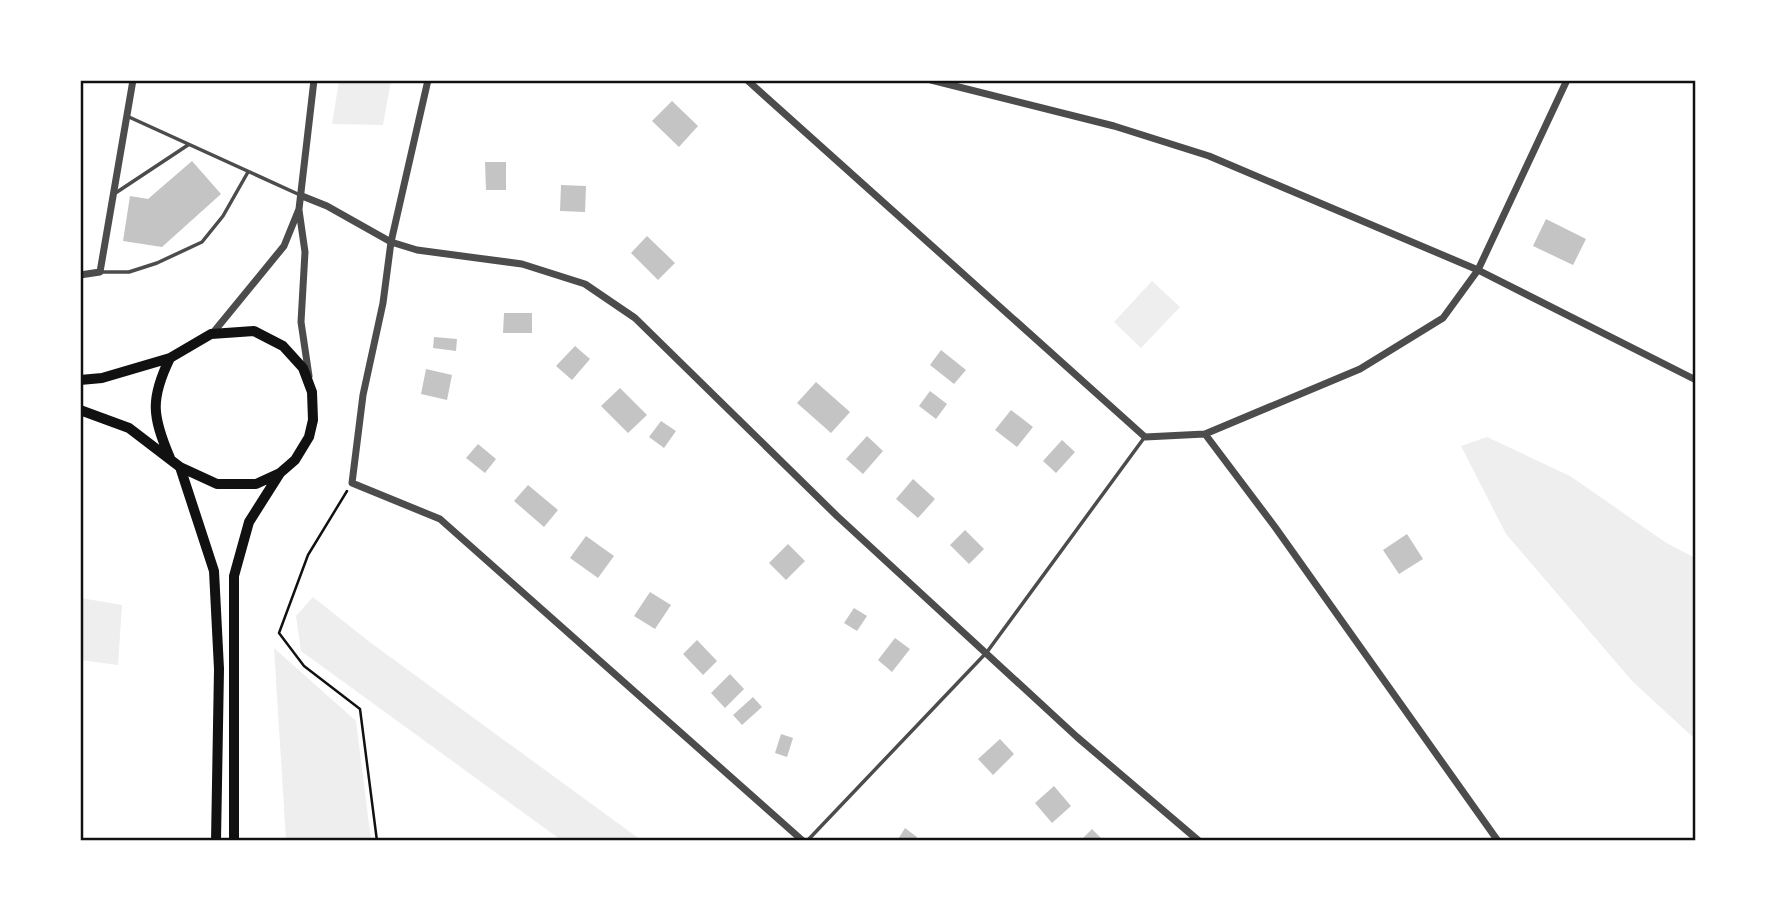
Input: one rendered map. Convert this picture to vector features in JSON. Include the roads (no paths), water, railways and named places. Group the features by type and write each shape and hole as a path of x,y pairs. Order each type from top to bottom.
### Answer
{"main road":[{"path":"80,380 102,378 170,358 211,334 254,331 283,346 303,368 312,392 313,420 309,437 295,460 280,473 256,484 217,484 175,463 129,428 80,410"},
{"path":"170,358 158,383 155,412 162,439 175,463 214,571 219,669 216,841"},
{"path":"233,841 234,576 249,522 280,473"}],"street":[{"path":"80,275 100,272 134,80"},
{"path":"211,334 284,246 302,196 314,80"},
{"path":"428,80 391,242 383,303 363,395 352,483 440,519 805,841"},
{"path":"747,80 1145,437 1205,434 1360,369 1443,318 1478,270 1567,80"},
{"path":"932,80 1114,126 1209,156 1478,270 1696,380"},
{"path":"302,196 327,206 391,242 417,250 522,264 586,284 635,318 837,516 1077,737 1199,841"},
{"path":"299,209 305,252 301,322 312,392"},
{"path":"1205,434 1275,527 1498,841"}],"lane":[{"path":"127,116 302,196"},
{"path":"112,195 188,145"},
{"path":"100,272 129,272 167,259 202,242 223,216 248,172"},
{"path":"805,841 987,652 1145,437"}]}
